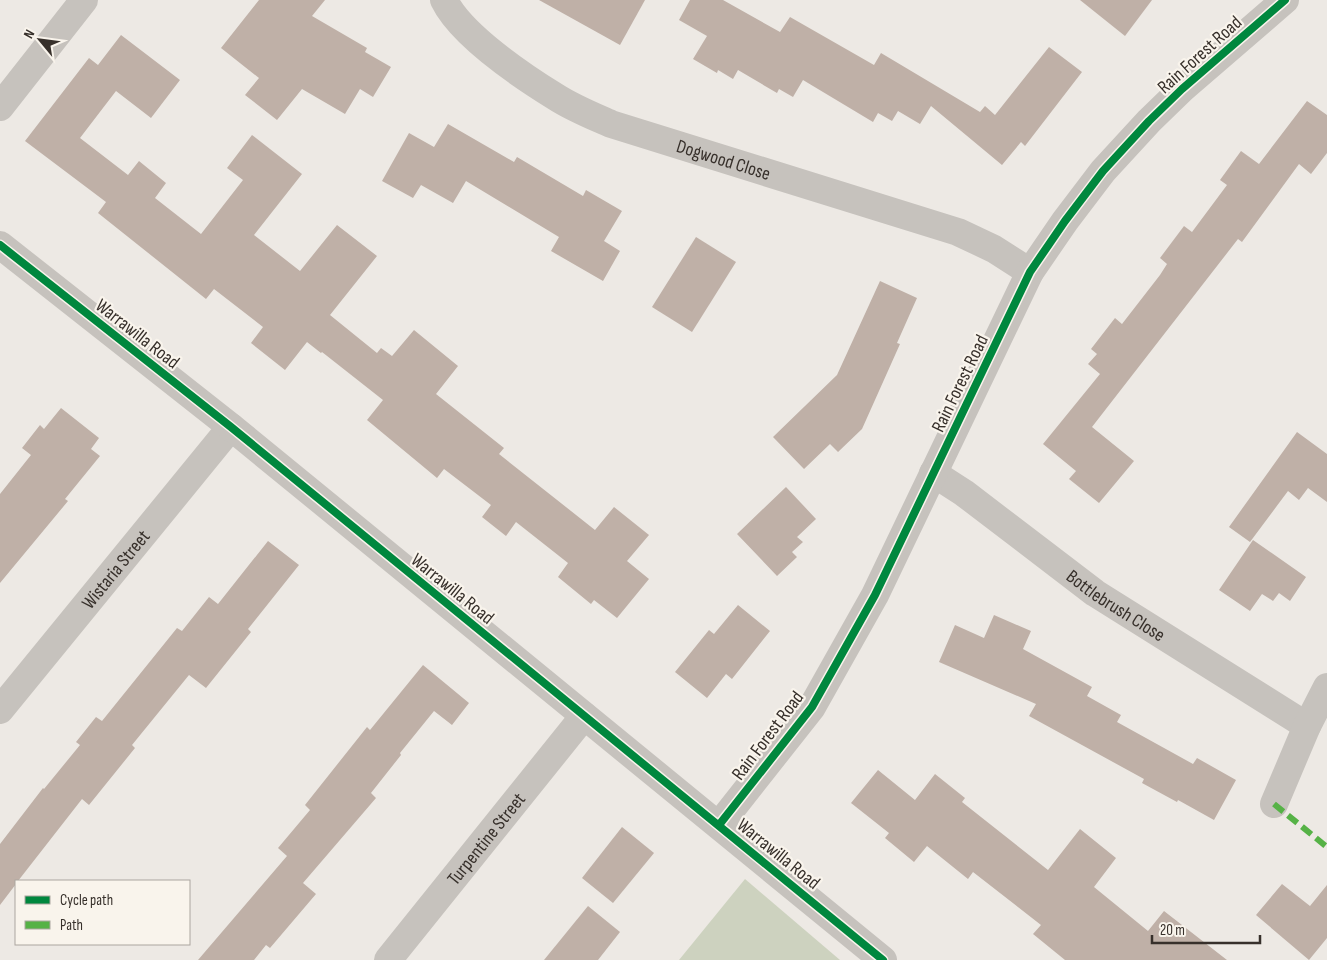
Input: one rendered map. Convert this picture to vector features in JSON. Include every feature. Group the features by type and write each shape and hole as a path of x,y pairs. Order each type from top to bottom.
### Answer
{"street":[{"path":"0,107 84,0"},
{"name":"Dogwood Close","path":"444,0 448,9 474,38 507,63 557,98 611,124 958,232 994,249 1030,272"},
{"name":"Rain Forest Road","path":"719,825 812,707 875,595 1030,272 1064,221 1103,171 1149,121 1276,3"},
{"name":"Warrawilla Road","path":"0,245 230,426 883,960"},
{"name":"Wistaria Street","path":"0,710 230,426"},
{"name":"Bottlebrush Close","path":"933,473 964,493 1096,593 1307,726"},
{"path":"1274,804 1307,726 1327,687"},
{"name":"Turpentine Street","path":"388,960 584,716"}],"green space":[{"path":"745,879 840,960 679,960"}],"building":[{"path":"259,0 325,0 312,16 367,48 365,52 391,67 373,97 360,89 345,114 302,89 277,120 245,95 259,78 221,48"},
{"path":"539,0 645,0 620,45"},
{"path":"690,0 723,0 780,32 790,17 874,65 881,53 980,112 985,106 995,115 1049,47 1082,72 1025,146 1021,142 1002,165 931,106 920,124 898,111 892,121 878,113 873,122 803,80 793,97 779,89 777,93 738,70 733,79 718,70 717,73 693,59 707,36 679,20"},
{"path":"1080,0 1152,0 1125,36"},
{"path":"121,35 180,80 151,118 116,91 80,138 128,175 139,161 166,183 155,198 201,234 243,180 227,168 252,135 302,174 254,235 300,271 337,225 377,256 330,315 377,353 381,348 392,356 414,330 458,366 436,394 504,448 499,454 595,530 614,507 649,535 627,561 649,579 617,618 594,600 591,604 558,577 568,563 516,522 506,536 482,517 491,505 444,469 437,478 367,420 383,400 307,342 285,370 251,343 263,327 214,289 206,299 98,213 106,202 25,141 89,58 98,65"},
{"path":"1307,101 1327,115 1327,153 1311,174 1299,164 1242,242 1238,239 1092,427 1134,461 1099,503 1069,479 1076,471 1043,444 1100,374 1088,364 1097,354 1091,349 1115,318 1122,324 1160,275 1167,264 1160,258 1184,226 1192,232 1227,185 1220,180 1241,151 1259,164"},
{"path":"448,124 514,162 517,157 583,196 586,190 622,211 604,241 620,251 603,281 551,251 559,237 466,181 453,203 421,185 413,198 382,181 409,133 434,147"},
{"path":"696,237 736,262 692,332 652,307"},
{"path":"880,281 917,298 897,343 900,344 862,429 838,452 830,444 804,469 773,437 837,375"},
{"path":"61,408 99,438 91,449 100,456 65,499 68,501 0,583 0,494 31,455 22,448 40,425 44,429"},
{"path":"1297,432 1327,454 1327,502 1308,488 1299,500 1288,491 1250,542 1229,527"},
{"path":"786,487 816,519 797,537 803,542 792,552 797,557 777,576 737,534"},
{"path":"1253,540 1306,577 1290,601 1279,593 1273,601 1262,594 1250,611 1219,590"},
{"path":"268,541 299,565 248,629 251,632 206,688 189,675 132,745 135,748 89,805 82,799 19,880 15,880 15,885 0,905 0,844 43,788 80,745 76,742 96,717 102,721 177,628 182,631 209,597 218,604"},
{"path":"738,605 770,631 732,679 726,674 707,698 675,672 709,630 714,634"},
{"path":"994,615 1031,631 1023,649 1092,687 1087,696 1121,715 1117,722 1193,764 1197,758 1236,780 1214,820 1142,783 1144,779 1029,716 1036,704 939,662 955,625 984,638"},
{"path":"423,665 469,703 452,725 434,711 371,793 376,798 303,883 316,894 270,948 266,945 254,960 198,960 287,856 278,848 310,810 305,805 367,727 370,730"},
{"path":"878,770 915,800 935,774 965,798 962,802 1048,870 1080,829 1116,858 1094,887 1148,931 1164,911 1227,960 1065,960 1033,934 1041,925 973,872 968,879 927,846 914,862 885,838 889,833 851,803"},
{"path":"622,827 654,853 613,903 582,878"},
{"path":"1282,884 1310,906 1327,885 1327,938 1309,960 1256,915"},
{"path":"588,906 620,932 598,960 544,960"}],"marked path":[{"path":"1274,804 1327,847"}],"cycle path":[{"path":"719,825 812,707 875,595 1030,272 1065,221 1103,171 1149,121 1182,89 1285,0"},
{"path":"0,245 231,427 883,960"}]}
